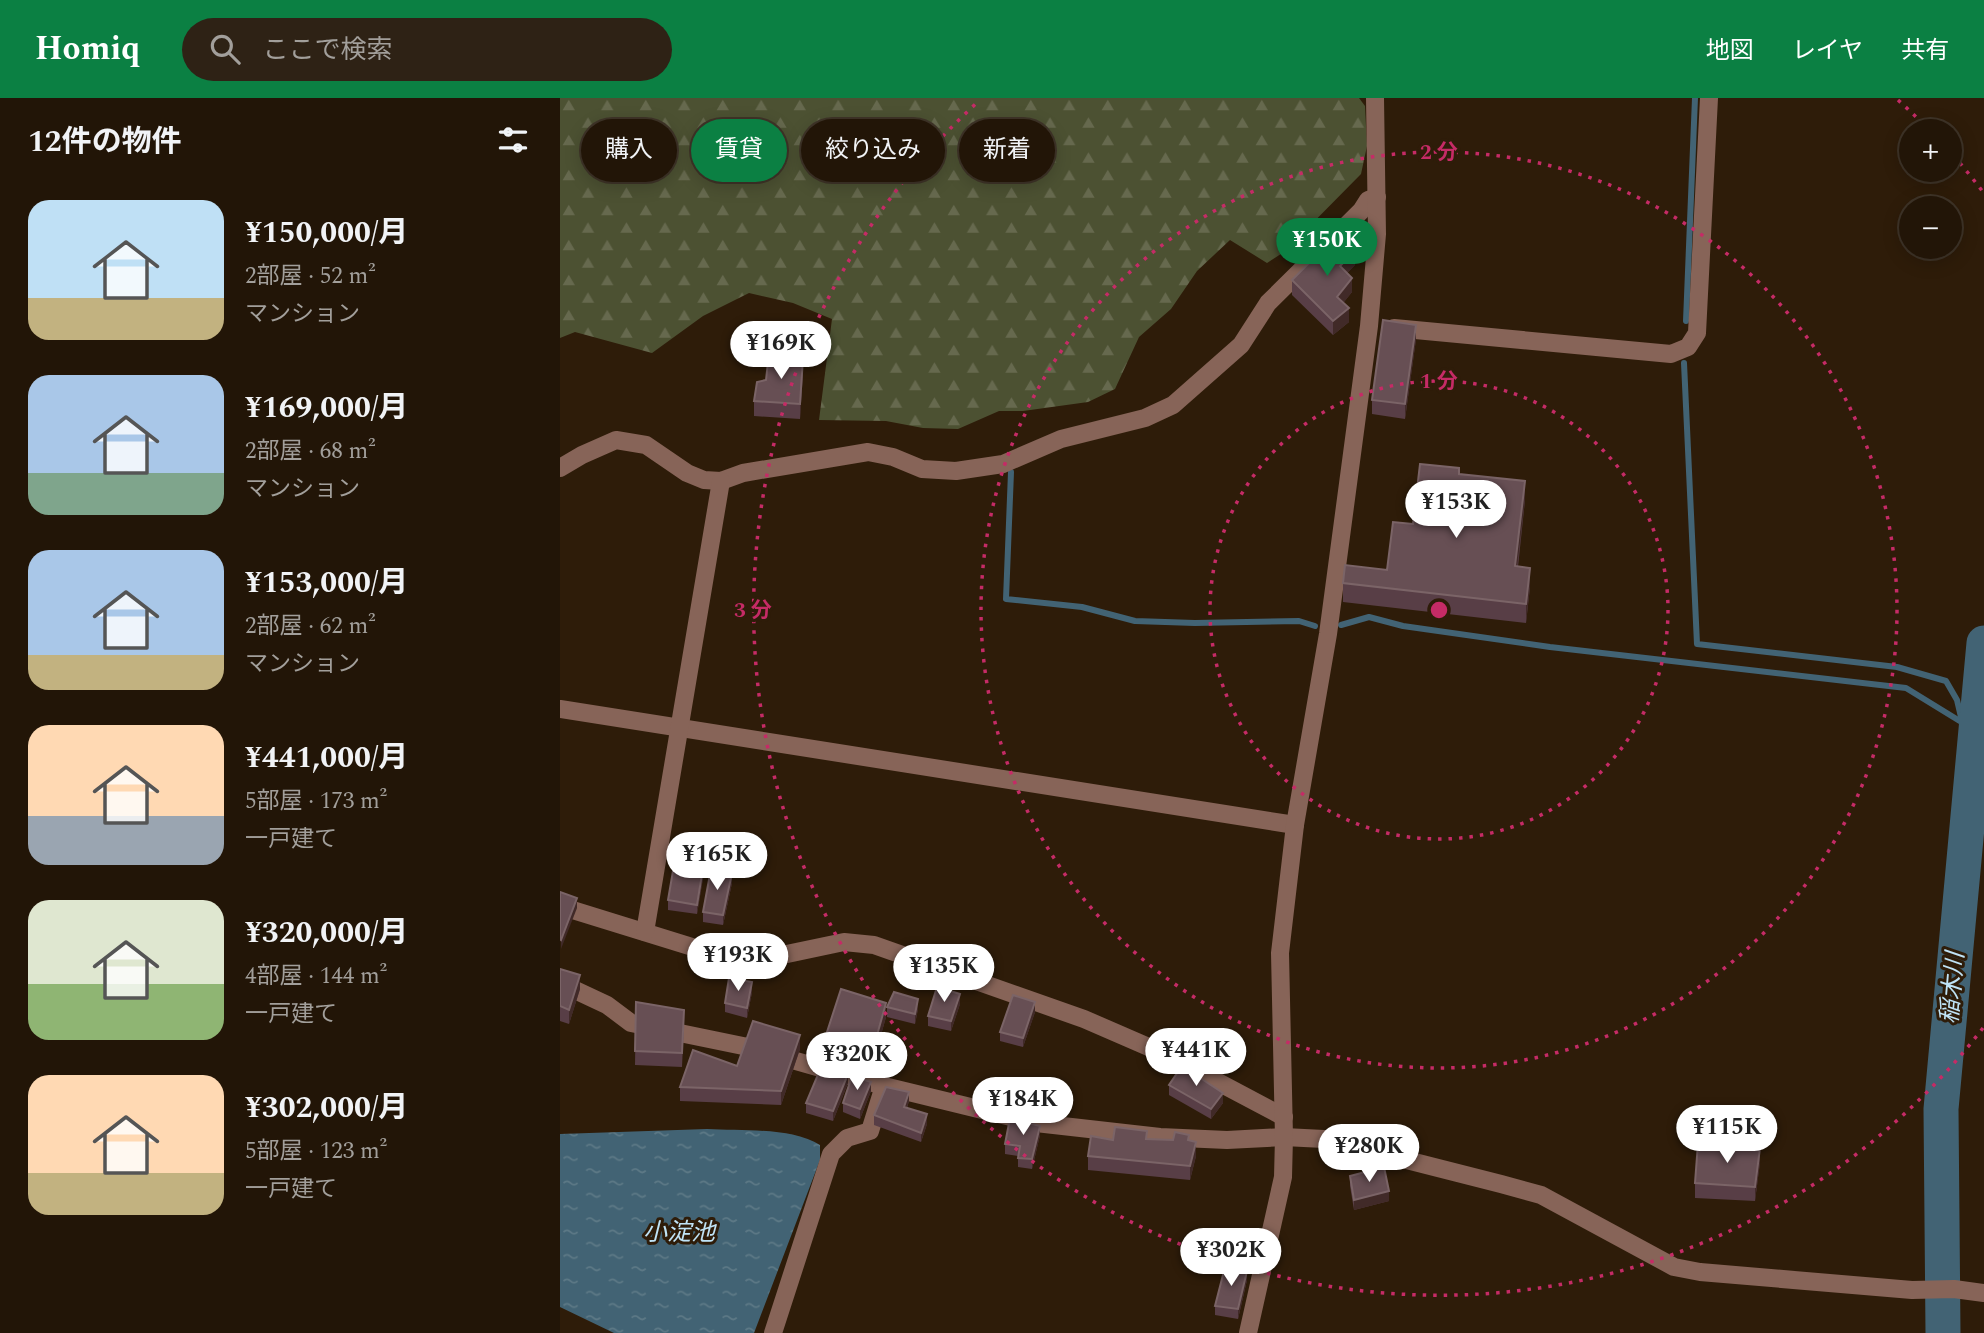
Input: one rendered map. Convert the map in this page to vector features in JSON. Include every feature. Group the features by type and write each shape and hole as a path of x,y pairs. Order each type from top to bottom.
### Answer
{"street":[{"path":"1248,1333 1283,1177 1280,953 1295,825 1328,634 1369,326 1377,234 1375,98"},
{"path":"1369,326 1671,354 1688,347 1698,333 1709,98"},
{"path":"560,468 616,440 646,445 687,473 704,480 721,481 743,473 868,452 893,457 922,469 956,471 1003,464 1061,439 1145,418 1173,405 1241,345 1268,303 1361,211 1368,200 1377,197"},
{"path":"645,932 721,481"},
{"path":"560,709 1295,825"},
{"path":"560,906 744,963 844,942 874,946 1084,1019 1167,1055 1284,1117"},
{"path":"560,983 607,1005 631,1023 743,1046 884,1086 1036,1123 1160,1137 1227,1140 1284,1137 1324,1139 1541,1195 1674,1267 1700,1272 1912,1290 1954,1289 1984,1293"},
{"path":"773,1333 831,1154 847,1138 870,1131 884,1086"}],"green space":[{"path":"560,98 1359,98 1365,106 1367,146 1361,174 1284,252 1267,263 1230,240 1197,271 1171,309 1139,337 1115,389 1088,402 1023,411 999,411 958,429 923,428 886,421 819,420 832,319 793,303 749,293 703,316 652,353 575,332 560,338"}],"water":[{"name":"小淀池","path":"707,1129 781,1133 808,1139 820,1145 820,1160 754,1333 614,1333 560,1307 560,1134"}],"building":[{"path":"1338,234 1355,251 1340,266 1352,278 1337,297 1349,308 1333,321 1292,280"},
{"path":"1383,320 1416,325 1405,404 1372,400"},
{"path":"769,353 803,358 800,404 754,401 757,382 766,380"},
{"path":"1420,464 1459,468 1459,474 1525,481 1515,566 1530,568 1526,604 1343,583 1345,565 1387,570 1393,522 1413,524"},
{"path":"674,865 703,868 697,905 668,900"},
{"path":"711,869 732,873 723,915 703,912"},
{"path":"560,892 577,898 561,940 560,939"},
{"path":"560,969 580,975 569,1010 560,1006"},
{"path":"729,978 752,982 747,1008 725,1003"},
{"path":"937,987 960,994 951,1021 928,1016"},
{"path":"841,989 886,1003 874,1046 827,1032"},
{"path":"894,992 918,999 915,1014 887,1007"},
{"path":"1013,995 1035,1002 1023,1038 1000,1032"},
{"path":"636,1002 684,1010 682,1053 635,1051"},
{"path":"753,1021 800,1035 781,1091 680,1087 693,1050 737,1066"},
{"path":"822,1065 848,1074 833,1111 806,1103"},
{"path":"1182,1066 1223,1093 1211,1109 1169,1085"},
{"path":"852,1076 871,1082 860,1109 843,1103"},
{"path":"886,1087 909,1092 904,1107 927,1114 921,1133 874,1115"},
{"path":"1010,1118 1040,1126 1032,1159 1018,1158 1020,1146 1005,1144"},
{"path":"1115,1127 1147,1131 1146,1139 1173,1140 1175,1132 1189,1135 1188,1140 1196,1142 1190,1166 1088,1156 1091,1136 1113,1140"},
{"path":"1698,1143 1760,1148 1755,1187 1695,1183"},
{"path":"1384,1167 1389,1191 1354,1200 1350,1176"},
{"path":"1225,1267 1247,1271 1238,1309 1215,1306"}],"waterway":[{"path":"1686,321 1695,98"},
{"path":"1684,363 1697,644 1897,667 1946,681 1957,700 1972,764"},
{"path":"1011,472 1006,599 1082,607 1135,621 1299,621 1315,626"},
{"path":"1341,625 1369,617 1403,626 1550,647 1906,688 1963,723"},
{"name":"稲木川","path":"1943,1333 1941,1109 1984,643"}]}
